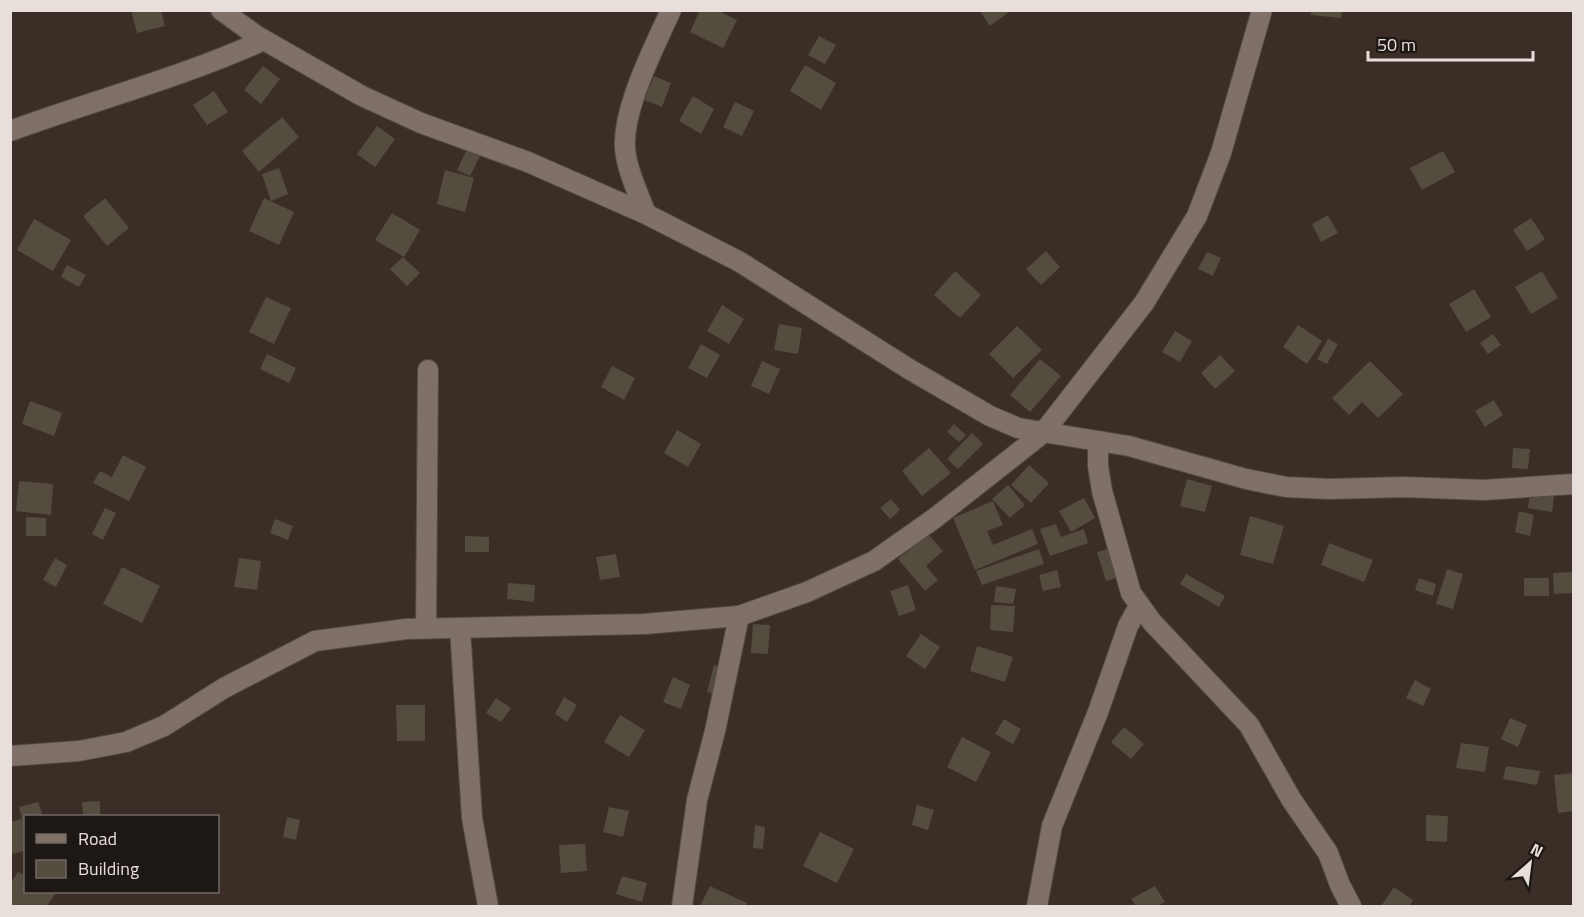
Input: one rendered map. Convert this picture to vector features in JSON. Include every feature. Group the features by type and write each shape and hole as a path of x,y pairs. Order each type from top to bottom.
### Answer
{"street":[{"path":"221,10 264,40 362,96 421,123 528,162 646,214 740,262 909,369 990,416 1018,428 1139,449 1246,479 1286,487 1484,490 1574,484"},
{"path":"646,214 626,158 624,139 630,109 671,10"},
{"path":"10,756 79,751 126,742 164,726 224,688 315,640 406,629 644,624 739,616 807,592 874,561 935,518 1044,433 1143,303 1197,216 1221,153 1262,10"},
{"path":"10,131 232,55 264,40"},
{"path":"426,628 428,370"},
{"path":"1098,441 1098,466 1102,491 1118,543 1125,577 1139,606 1249,725 1291,799 1328,853 1351,906"},
{"path":"1037,906 1052,826 1098,712 1128,626 1139,606"},
{"path":"682,906 697,800 715,731 739,616"},
{"path":"460,628 472,818 488,906"}],"building":[{"path":"131,10 161,10 165,26 137,33"},
{"path":"700,10 717,10 737,20 723,48 690,32"},
{"path":"979,10 1008,10 1009,12 990,26"},
{"path":"1311,10 1342,10 1341,18 1311,15"},
{"path":"819,36 836,45 825,64 808,55"},
{"path":"805,65 836,83 821,110 790,91"},
{"path":"263,66 280,79 261,104 244,90"},
{"path":"654,76 671,83 662,107 644,100"},
{"path":"214,91 228,112 207,125 193,105"},
{"path":"693,96 714,109 701,134 679,121"},
{"path":"735,102 754,111 742,136 723,127"},
{"path":"282,117 299,137 259,172 242,151"},
{"path":"377,126 395,139 375,167 357,154"},
{"path":"467,149 480,156 470,176 457,170"},
{"path":"1443,151 1455,172 1422,190 1410,168"},
{"path":"279,168 288,194 271,201 262,174"},
{"path":"445,170 474,178 465,212 437,204"},
{"path":"105,198 129,228 107,246 83,216"},
{"path":"264,198 294,212 279,245 249,231"},
{"path":"392,213 420,230 404,257 375,240"},
{"path":"1328,215 1338,233 1321,242 1312,224"},
{"path":"1531,218 1545,239 1527,251 1513,230"},
{"path":"34,219 71,240 53,271 17,250"},
{"path":"1046,251 1060,267 1041,285 1026,269"},
{"path":"1207,252 1221,258 1213,276 1198,269"},
{"path":"403,257 420,273 407,286 390,269"},
{"path":"67,265 86,275 79,287 61,277"},
{"path":"955,271 981,295 960,318 934,295"},
{"path":"1542,271 1558,298 1531,314 1515,287"},
{"path":"1474,289 1491,317 1466,332 1449,304"},
{"path":"266,297 291,308 274,344 249,332"},
{"path":"722,305 744,319 729,344 707,331"},
{"path":"779,324 802,328 798,354 774,350"},
{"path":"1298,325 1322,341 1307,364 1283,347"},
{"path":"1017,326 1042,350 1013,378 989,354"},
{"path":"1175,331 1192,341 1180,362 1162,352"},
{"path":"1493,334 1501,345 1488,354 1480,343"},
{"path":"1328,339 1338,344 1327,364 1317,359"},
{"path":"701,344 720,355 707,378 688,368"},
{"path":"267,354 296,368 289,383 260,369"},
{"path":"1220,355 1235,371 1215,389 1201,373"},
{"path":"1040,359 1061,376 1030,412 1010,395"},
{"path":"762,361 780,369 769,394 751,386"},
{"path":"1370,361 1403,394 1378,418 1362,402 1349,415 1332,398"},
{"path":"612,366 635,378 624,400 601,387"},
{"path":"1494,400 1503,415 1485,427 1475,411"},
{"path":"30,401 62,413 54,436 22,424"},
{"path":"954,424 966,435 959,442 947,432"},
{"path":"677,430 701,444 688,467 664,453"},
{"path":"972,433 983,444 958,469 947,459"},
{"path":"929,448 951,473 922,496 902,471"},
{"path":"1513,448 1530,449 1528,469 1512,468"},
{"path":"123,455 146,467 129,501 93,483 100,471 112,477"},
{"path":"1029,465 1049,483 1031,503 1011,485"},
{"path":"1187,479 1212,486 1205,512 1180,506"},
{"path":"19,481 53,484 51,515 16,511"},
{"path":"1008,485 1025,505 1010,518 992,499"},
{"path":"1530,493 1554,496 1552,512 1528,508"},
{"path":"1084,498 1095,518 1071,532 1059,511"},
{"path":"891,499 900,510 890,519 880,508"},
{"path":"993,501 1003,525 987,531 993,545 1032,529 1038,544 975,570 953,518"},
{"path":"105,508 116,513 103,540 92,534"},
{"path":"1519,511 1534,515 1530,536 1515,532"},
{"path":"1250,516 1284,526 1273,564 1240,555"},
{"path":"26,517 46,518 46,536 26,536"},
{"path":"275,519 293,526 288,540 270,533"},
{"path":"1056,524 1061,537 1084,529 1088,543 1050,556 1040,529"},
{"path":"928,534 943,551 926,566 938,580 925,591 898,559"},
{"path":"465,536 489,537 489,552 465,552"},
{"path":"1329,543 1373,560 1364,582 1321,565"},
{"path":"1039,549 1044,564 982,585 976,571"},
{"path":"1108,549 1116,578 1106,581 1097,552"},
{"path":"616,554 620,577 600,580 596,557"},
{"path":"55,558 67,565 56,587 43,580"},
{"path":"239,558 261,561 257,590 234,587"},
{"path":"122,567 160,586 142,623 103,604"},
{"path":"1447,569 1463,574 1453,609 1436,604"},
{"path":"1057,570 1061,587 1043,591 1039,575"},
{"path":"1574,572 1574,593 1554,594 1553,573"},
{"path":"1186,574 1225,596 1219,607 1180,584"},
{"path":"1419,578 1436,584 1433,596 1415,590"},
{"path":"1524,578 1549,578 1549,596 1524,596"},
{"path":"508,583 535,585 534,602 507,599"},
{"path":"908,585 916,610 899,616 890,591"},
{"path":"996,586 1016,589 1013,604 994,602"},
{"path":"991,605 1015,606 1013,632 990,630"},
{"path":"753,624 770,625 768,654 751,653"},
{"path":"921,634 940,647 925,669 906,656"},
{"path":"977,646 1013,657 1005,682 970,671"},
{"path":"714,665 726,668 720,695 707,692"},
{"path":"673,677 690,685 681,709 663,702"},
{"path":"1415,680 1431,689 1423,706 1406,698"},
{"path":"564,697 577,705 567,722 555,714"},
{"path":"496,698 511,708 501,722 486,713"},
{"path":"396,705 425,705 425,741 397,741"},
{"path":"620,715 645,730 629,757 604,742"},
{"path":"1510,718 1527,725 1518,747 1501,739"},
{"path":"1004,719 1021,729 1013,744 995,734"},
{"path":"1124,727 1144,744 1131,759 1111,742"},
{"path":"962,737 991,752 976,782 947,767"},
{"path":"1461,743 1489,747 1485,772 1456,768"},
{"path":"1506,766 1540,771 1537,785 1503,779"},
{"path":"1574,773 1574,811 1558,813 1554,775"},
{"path":"100,801 100,815 83,815 82,802"},
{"path":"38,802 43,815 24,815 24,851 12,854 10,822 22,819 19,807"},
{"path":"917,805 934,810 928,830 912,825"},
{"path":"609,807 629,811 623,837 603,832"},
{"path":"1426,815 1448,816 1447,842 1426,841"},
{"path":"287,817 300,820 296,840 283,837"},
{"path":"755,825 765,827 763,849 753,848"},
{"path":"820,832 854,849 837,883 803,866"},
{"path":"585,844 587,871 561,873 559,845"},
{"path":"18,872 24,875 24,893 55,894 47,906 10,906 10,884"},
{"path":"622,876 647,883 642,902 616,894"},
{"path":"710,886 747,903 746,906 700,906"},
{"path":"1155,886 1165,902 1157,906 1136,906 1131,899"},
{"path":"1394,887 1413,900 1409,906 1381,906"}]}
